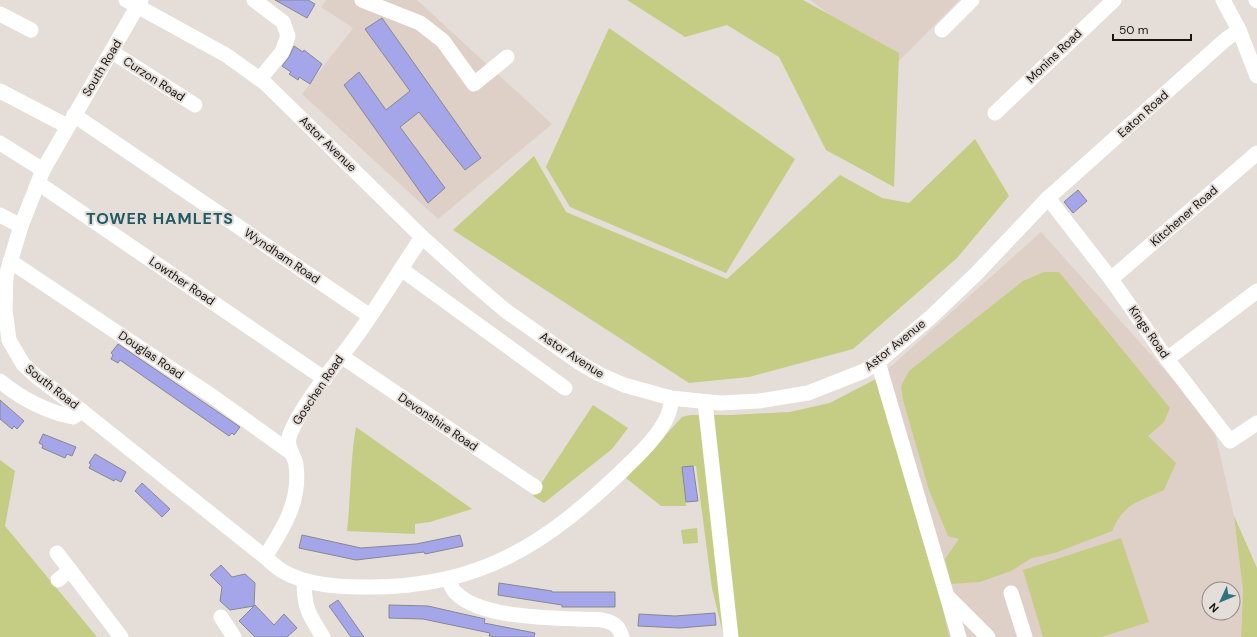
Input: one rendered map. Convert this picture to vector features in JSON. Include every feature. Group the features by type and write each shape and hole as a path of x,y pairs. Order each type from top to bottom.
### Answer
{"street":[{"path":"254,0 283,22 288,36 282,52 260,79"},
{"path":"362,0 420,23 443,42 474,84 507,57"},
{"path":"942,30 972,0"},
{"name":"Monins Road","path":"995,113 1114,0"},
{"path":"1223,0 1239,30 1257,76"},
{"name":"Astor Avenue","path":"135,2 226,55 260,79 422,237 506,311 598,374 624,385 671,398 705,402 759,401 808,392 864,371 878,362 930,317 977,273 1048,198"},
{"name":"South Road","path":"135,2 112,52 71,120 40,176 21,226 10,261 5,284 5,310 9,340 24,364 37,377 82,410 265,558 284,572 304,581 342,587 413,586 448,580 494,565 533,544 566,520 637,457 669,414 671,398"},
{"path":"0,14 31,30"},
{"name":"Eaton Road","path":"1048,198 1224,40 1239,30"},
{"name":"Curzon Road","path":"112,52 195,105"},
{"name":"Wyndham Road","path":"0,91 71,120 370,316"},
{"name":"Lowther Road","path":"0,143 40,176 325,379"},
{"name":"Kitchener Road","path":"1111,279 1257,154"},
{"name":"Kings Road","path":"1048,198 1111,279 1167,359 1230,441 1257,423"},
{"path":"0,215 21,226"},
{"name":"Goschen Road","path":"265,558 285,526 294,499 296,463 290,452 289,436 299,416 370,316 422,237"},
{"name":"Douglas Road","path":"10,261 212,396 290,452"},
{"path":"401,269 565,388"},
{"path":"1167,359 1257,291"},
{"name":"Devonshire Road","path":"341,356 535,487"},
{"path":"878,362 946,595 960,637"},
{"path":"0,381 30,401 60,414 73,417 82,410"},
{"path":"705,402 731,637"},
{"path":"57,553 121,637"},
{"path":"58,580 70,570"},
{"path":"448,580 455,592 464,599 478,606 499,612 544,618 603,620 616,626 622,637"},
{"path":"304,581 304,597 308,612 323,637"},
{"path":"1011,593 1025,637"},
{"path":"946,595 988,637"},
{"path":"221,617 234,637"}],"shaded area":[{"path":"326,0 417,0 552,124 438,219 302,94 353,28 321,7"},
{"path":"810,0 959,0 896,64"},
{"path":"1041,232 1213,424 1234,516 1243,591 1241,637 724,637 712,588 690,415 732,415 790,412 830,403 878,378"}],"green space":[{"path":"627,0 803,0 899,53 894,187 826,150 779,57 727,25 685,37"},
{"path":"609,28 795,159 726,273 570,207 546,167"},
{"path":"975,139 1009,196 957,258 853,349 749,377 689,383 453,230 534,156 566,212 727,279 840,175 882,198 909,203"},
{"path":"1044,272 1059,272 1170,408 1164,422 1148,436 1176,463 1164,490 1133,504 1122,514 1112,531 1055,553 1032,558 1011,571 980,582 951,584 945,559 959,539 948,536 929,490 903,400 901,386 909,371 1023,281"},
{"path":"878,378 942,605 949,637 724,637 712,588 696,466 682,467 686,506 661,506 626,478 682,417 690,415 732,415 790,412 830,403"},
{"path":"593,405 628,428 612,449 544,503 533,496"},
{"path":"356,427 472,509 430,522 415,524 415,534 347,531"},
{"path":"0,460 15,471 5,526 97,637 0,637"},
{"path":"1234,516 1257,568 1257,637 1241,637 1243,591"},
{"path":"697,528 698,543 683,544 681,530"},
{"path":"1121,538 1149,622 1101,637 1043,637 1023,570"}],"building":[{"path":"275,0 308,0 315,4 307,18"},
{"path":"382,18 481,158 465,170 419,112 400,127 445,188 428,203 344,85 359,72 386,110 410,91 365,29"},
{"path":"294,46 303,52 304,50 322,64 310,84 299,77 298,80 289,74 291,72 282,66 289,57"},
{"path":"1078,190 1087,201 1073,213 1064,202"},
{"path":"118,344 240,427 234,435 232,433 229,436 120,360 118,363 111,359 113,355 111,353"},
{"path":"0,400 24,421 17,429 14,426 12,429 0,419"},
{"path":"43,434 76,447 72,456 67,454 65,458 42,448 43,445 39,443"},
{"path":"95,454 126,472 121,482 115,479 114,481 89,468 91,464 89,463"},
{"path":"693,466 698,501 686,502 682,467"},
{"path":"142,483 170,509 162,517 135,491"},
{"path":"302,535 361,548 416,544 460,535 463,546 425,554 424,552 356,560 299,548"},
{"path":"221,565 232,577 245,574 255,583 254,606 230,610 220,601 222,587 210,575"},
{"path":"499,583 552,592 615,592 615,607 562,607 562,605 498,595"},
{"path":"338,600 364,637 351,637 329,606"},
{"path":"255,605 274,625 284,614 297,628 287,637 255,637 239,621"},
{"path":"389,605 428,606 485,619 484,623 535,633 534,637 496,637 489,636 490,633 423,619 389,618"},
{"path":"715,613 716,625 680,628 638,626 639,614 675,616"}],"district":[{"name":"TOWER HAMLETS","path":"160,218"}]}
